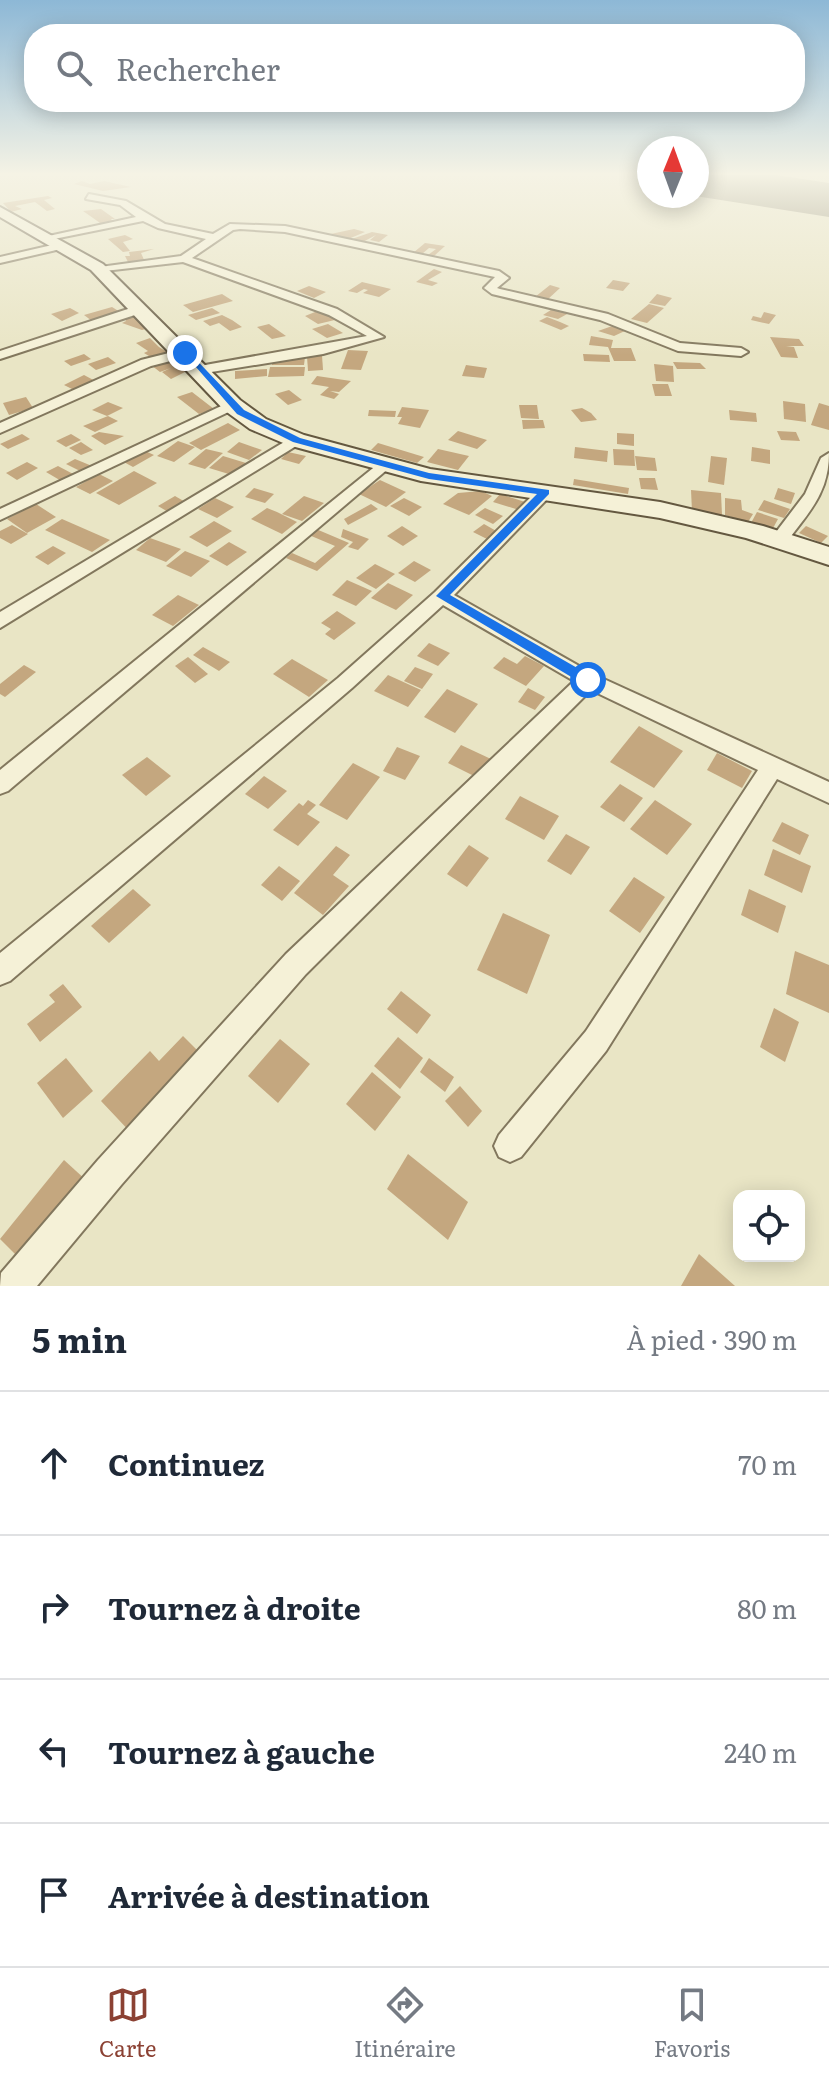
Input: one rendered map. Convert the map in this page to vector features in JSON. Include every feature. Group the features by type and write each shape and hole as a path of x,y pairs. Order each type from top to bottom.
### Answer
{"main road":[{"path":"42,235 100,270 232,405 258,424 296,440 383,465 477,485 660,510 829,556"}],"street":[{"path":"0,260 80,235"},
{"path":"203,235 216,238"},
{"path":"100,270 184,259 220,235"},
{"path":"314,235 499,274 503,278 491,290 604,317 678,347 741,352"},
{"path":"0,429 146,363 323,350 378,337 333,312 184,259"},
{"path":"0,355 140,309"},
{"path":"0,515 232,405"},
{"path":"0,621 296,440"},
{"path":"779,540 813,495 829,458"},
{"path":"0,784 383,465"},
{"path":"0,971 345,683 442,596 545,492"},
{"path":"442,596 588,680 829,793"},
{"path":"14,1286 110,1172 296,964 588,680"},
{"path":"510,1146 596,1041 773,767"}],"building":[{"path":"125,235 133,239 123,242 130,251 123,252 108,239"},
{"path":"326,235 358,235 346,240"},
{"path":"363,235 376,235 361,243 349,240"},
{"path":"376,235 388,235 379,242 370,240"},
{"path":"425,243 445,246 434,256 428,255 436,249 429,248 422,254 413,253"},
{"path":"154,249 141,253 145,262 129,264 125,256 130,256 129,252"},
{"path":"434,269 442,272 428,280 438,283 432,286 416,282"},
{"path":"613,280 630,283 623,291 606,288"},
{"path":"362,282 391,289 379,297 363,293 368,290 364,289 357,293 348,291"},
{"path":"550,285 560,288 547,300 535,297"},
{"path":"309,286 326,292 314,298 297,291"},
{"path":"222,294 233,301 193,312 183,305"},
{"path":"657,294 672,298 665,306 649,303"},
{"path":"649,304 664,308 647,323 631,319"},
{"path":"112,307 120,312 92,321 84,315"},
{"path":"70,308 79,313 62,321 51,314"},
{"path":"212,308 220,313 196,320 188,315"},
{"path":"554,308 569,313 558,319 543,315"},
{"path":"320,310 339,319 318,324 305,316"},
{"path":"764,312 776,315 769,324 751,320 753,316 761,318"},
{"path":"132,313 149,328 142,330 122,323 126,321 124,315"},
{"path":"222,315 242,327 230,331 219,323 210,326 203,321"},
{"path":"547,317 569,326 561,330 539,321"},
{"path":"269,324 286,336 272,339 257,327"},
{"path":"328,324 343,333 327,338 312,329"},
{"path":"615,325 627,330 614,336 598,331"},
{"path":"591,336 613,340 611,348 631,348 636,361 614,361 608,347 589,345"},
{"path":"770,337 799,339 804,346 786,346 794,347 798,358 781,357"},
{"path":"150,338 170,354 154,359 144,353 148,351 136,343"},
{"path":"348,350 368,351 361,370 341,369"},
{"path":"84,354 91,359 71,366 64,361"},
{"path":"583,354 609,355 610,362 584,361"},
{"path":"322,355 323,370 308,371 307,356"},
{"path":"108,357 116,363 96,370 88,364"},
{"path":"305,357 304,365 272,365 272,362"},
{"path":"174,358 191,369 171,379 162,372 171,368 160,372 151,365"},
{"path":"673,362 700,363 706,369 677,369"},
{"path":"654,364 673,366 674,382 656,381"},
{"path":"466,365 487,368 484,378 462,376"},
{"path":"270,367 305,367 304,376 268,377"},
{"path":"267,369 267,376 235,379 235,371"},
{"path":"84,375 99,383 78,392 64,385"},
{"path":"317,376 351,381 339,392 330,391 339,394 334,399 320,395 329,387 311,384"},
{"path":"652,384 668,384 672,396 655,396"},
{"path":"289,390 302,400 288,405 275,394"},
{"path":"192,392 214,409 199,414 177,397"},
{"path":"26,397 33,408 9,415 3,403"},
{"path":"783,401 805,404 806,422 784,419"},
{"path":"108,402 123,408 107,416 92,410"},
{"path":"819,403 829,406 829,430 811,425"},
{"path":"519,405 537,405 539,419 521,418"},
{"path":"402,407 429,410 420,428 398,424 402,417 397,417"},
{"path":"582,408 597,420 581,422 571,410"},
{"path":"369,410 396,411 395,417 368,416"},
{"path":"729,410 756,413 757,422 730,420"},
{"path":"108,416 118,421 95,432 83,426"},
{"path":"522,420 543,420 545,428 523,429"},
{"path":"228,423 240,430 201,450 189,443"},
{"path":"458,431 487,440 477,449 448,440"},
{"path":"777,431 796,432 800,441 781,440"},
{"path":"99,432 124,436 105,445 91,436"},
{"path":"617,433 634,434 634,446 617,444"},
{"path":"22,434 30,439 8,449 0,444"},
{"path":"71,434 81,440 66,447 56,441"},
{"path":"178,441 195,447 174,462 157,456"},
{"path":"81,442 93,450 81,455 69,448"},
{"path":"239,442 262,450 249,460 227,452"},
{"path":"378,443 424,457 417,463 371,450"},
{"path":"575,447 608,451 607,462 574,458"},
{"path":"752,447 770,450 770,464 751,461"},
{"path":"206,449 223,453 205,469 188,464"},
{"path":"438,449 469,456 458,470 427,462"},
{"path":"613,449 634,450 635,466 614,465"},
{"path":"143,450 154,455 133,467 122,461"},
{"path":"288,452 306,456 299,464 281,459"},
{"path":"223,456 246,463 232,475 209,468"},
{"path":"635,456 655,458 657,471 637,470"},
{"path":"711,456 727,458 724,485 708,482"},
{"path":"75,459 92,466 82,472 66,464"},
{"path":"27,462 38,468 17,480 6,473"},
{"path":"58,466 75,475 63,482 46,472"},
{"path":"134,471 157,483 119,505 96,493"},
{"path":"99,474 113,481 90,494 76,487"},
{"path":"639,478 655,478 658,490 641,489"},
{"path":"574,479 629,488 628,494 573,485"},
{"path":"380,480 406,492 386,507 359,494"},
{"path":"254,488 274,494 265,503 245,497"},
{"path":"778,488 795,493 791,504 774,499"},
{"path":"691,490 721,493 722,515 692,511"},
{"path":"481,491 492,496 469,515 443,504 458,493"},
{"path":"500,494 525,502 519,510 493,502"},
{"path":"175,496 187,503 170,513 158,506"},
{"path":"304,496 324,503 302,521 282,514"},
{"path":"215,498 234,507 217,518 198,509"},
{"path":"404,498 422,507 409,516 390,506"},
{"path":"725,498 741,500 742,510 753,514 748,522 725,515"},
{"path":"764,500 790,509 784,518 758,510"},
{"path":"36,504 56,517 27,533 7,519"},
{"path":"371,504 378,509 348,525 344,519"},
{"path":"267,508 297,522 282,534 251,519"},
{"path":"485,508 503,516 493,524 475,515"},
{"path":"757,512 778,519 772,530 751,523"},
{"path":"62,519 110,540 92,552 45,530"},
{"path":"214,521 232,531 207,547 189,537"},
{"path":"484,524 498,532 487,539 473,532"},
{"path":"12,525 28,534 11,544 0,538 0,531"},
{"path":"402,526 418,536 403,546 387,536"},
{"path":"806,526 828,536 821,543 799,533"},
{"path":"316,529 349,543 317,571 286,558 292,553 315,563 335,546 309,535"},
{"path":"343,529 369,539 358,550 348,547 353,542 341,537"},
{"path":"150,538 181,549 166,562 136,550"},
{"path":"229,542 247,552 227,566 209,556"},
{"path":"53,546 66,553 48,565 35,557"},
{"path":"185,551 210,561 191,577 166,566"},
{"path":"414,561 431,570 415,582 398,573"},
{"path":"375,564 395,574 376,589 356,578"},
{"path":"347,580 372,591 356,606 332,595"},
{"path":"388,583 413,595 396,610 371,598"},
{"path":"178,595 199,605 173,626 152,615"},
{"path":"337,611 356,623 334,640 325,634 331,629 321,623"},
{"path":"429,643 450,653 438,666 417,656"},
{"path":"203,647 230,662 219,671 193,655"},
{"path":"525,656 544,666 526,686 493,668 504,657 517,664"},
{"path":"188,657 208,674 195,683 175,666"},
{"path":"292,659 328,680 309,697 273,674"},
{"path":"24,665 36,672 5,697 0,694 0,684"},
{"path":"415,667 433,674 422,689 404,681"},
{"path":"388,675 421,690 408,707 374,691"},
{"path":"528,688 545,697 535,710 518,702"},
{"path":"447,689 478,704 455,733 424,717"},
{"path":"639,726 683,751 654,788 610,762"},
{"path":"461,745 491,759 478,778 448,763"},
{"path":"397,747 420,756 405,780 383,771"},
{"path":"717,753 752,771 742,788 707,770"},
{"path":"147,757 171,776 146,796 122,775"},
{"path":"353,763 380,777 347,820 319,805"},
{"path":"264,776 287,791 268,809 245,794"},
{"path":"620,784 643,798 624,822 600,807"},
{"path":"520,796 559,816 544,840 505,819"},
{"path":"308,800 316,805 307,814 320,822 298,846 273,830 299,803 303,806"},
{"path":"655,800 692,824 667,855 630,829"},
{"path":"782,822 809,835 800,855 772,841"},
{"path":"566,834 590,847 571,875 547,861"},
{"path":"469,845 489,858 467,887 447,874"},
{"path":"336,846 350,855 333,875 349,886 323,915 294,893"},
{"path":"773,849 811,866 802,893 764,875"},
{"path":"279,866 300,881 282,901 261,885"},
{"path":"634,877 665,897 640,933 609,911"},
{"path":"133,889 151,905 109,943 91,926"},
{"path":"749,889 786,906 778,933 741,915"},
{"path":"503,913 550,935 527,994 477,970"},
{"path":"795,951 829,965 829,1013 786,994"},
{"path":"63,984 82,1007 40,1042 27,1024 55,1002 49,995"},
{"path":"401,991 431,1015 417,1034 387,1009"},
{"path":"774,1008 799,1022 785,1062 760,1047"},
{"path":"183,1036 206,1059 134,1136 101,1101 150,1051 159,1061"},
{"path":"398,1037 423,1058 400,1089 374,1066"},
{"path":"280,1039 310,1064 278,1103 248,1076"},
{"path":"66,1058 93,1091 63,1118 37,1083"},
{"path":"429,1058 454,1077 445,1092 420,1072"},
{"path":"372,1072 401,1097 375,1131 346,1104"},
{"path":"460,1086 482,1111 468,1127 445,1101"},
{"path":"408,1154 468,1202 448,1240 387,1189"},
{"path":"64,1160 87,1181 23,1262 0,1239"},
{"path":"699,1254 735,1286 681,1286"}],"route":[{"path":"185,353 232,405 258,424 296,440 429,476 545,492 442,596 588,680"}]}
